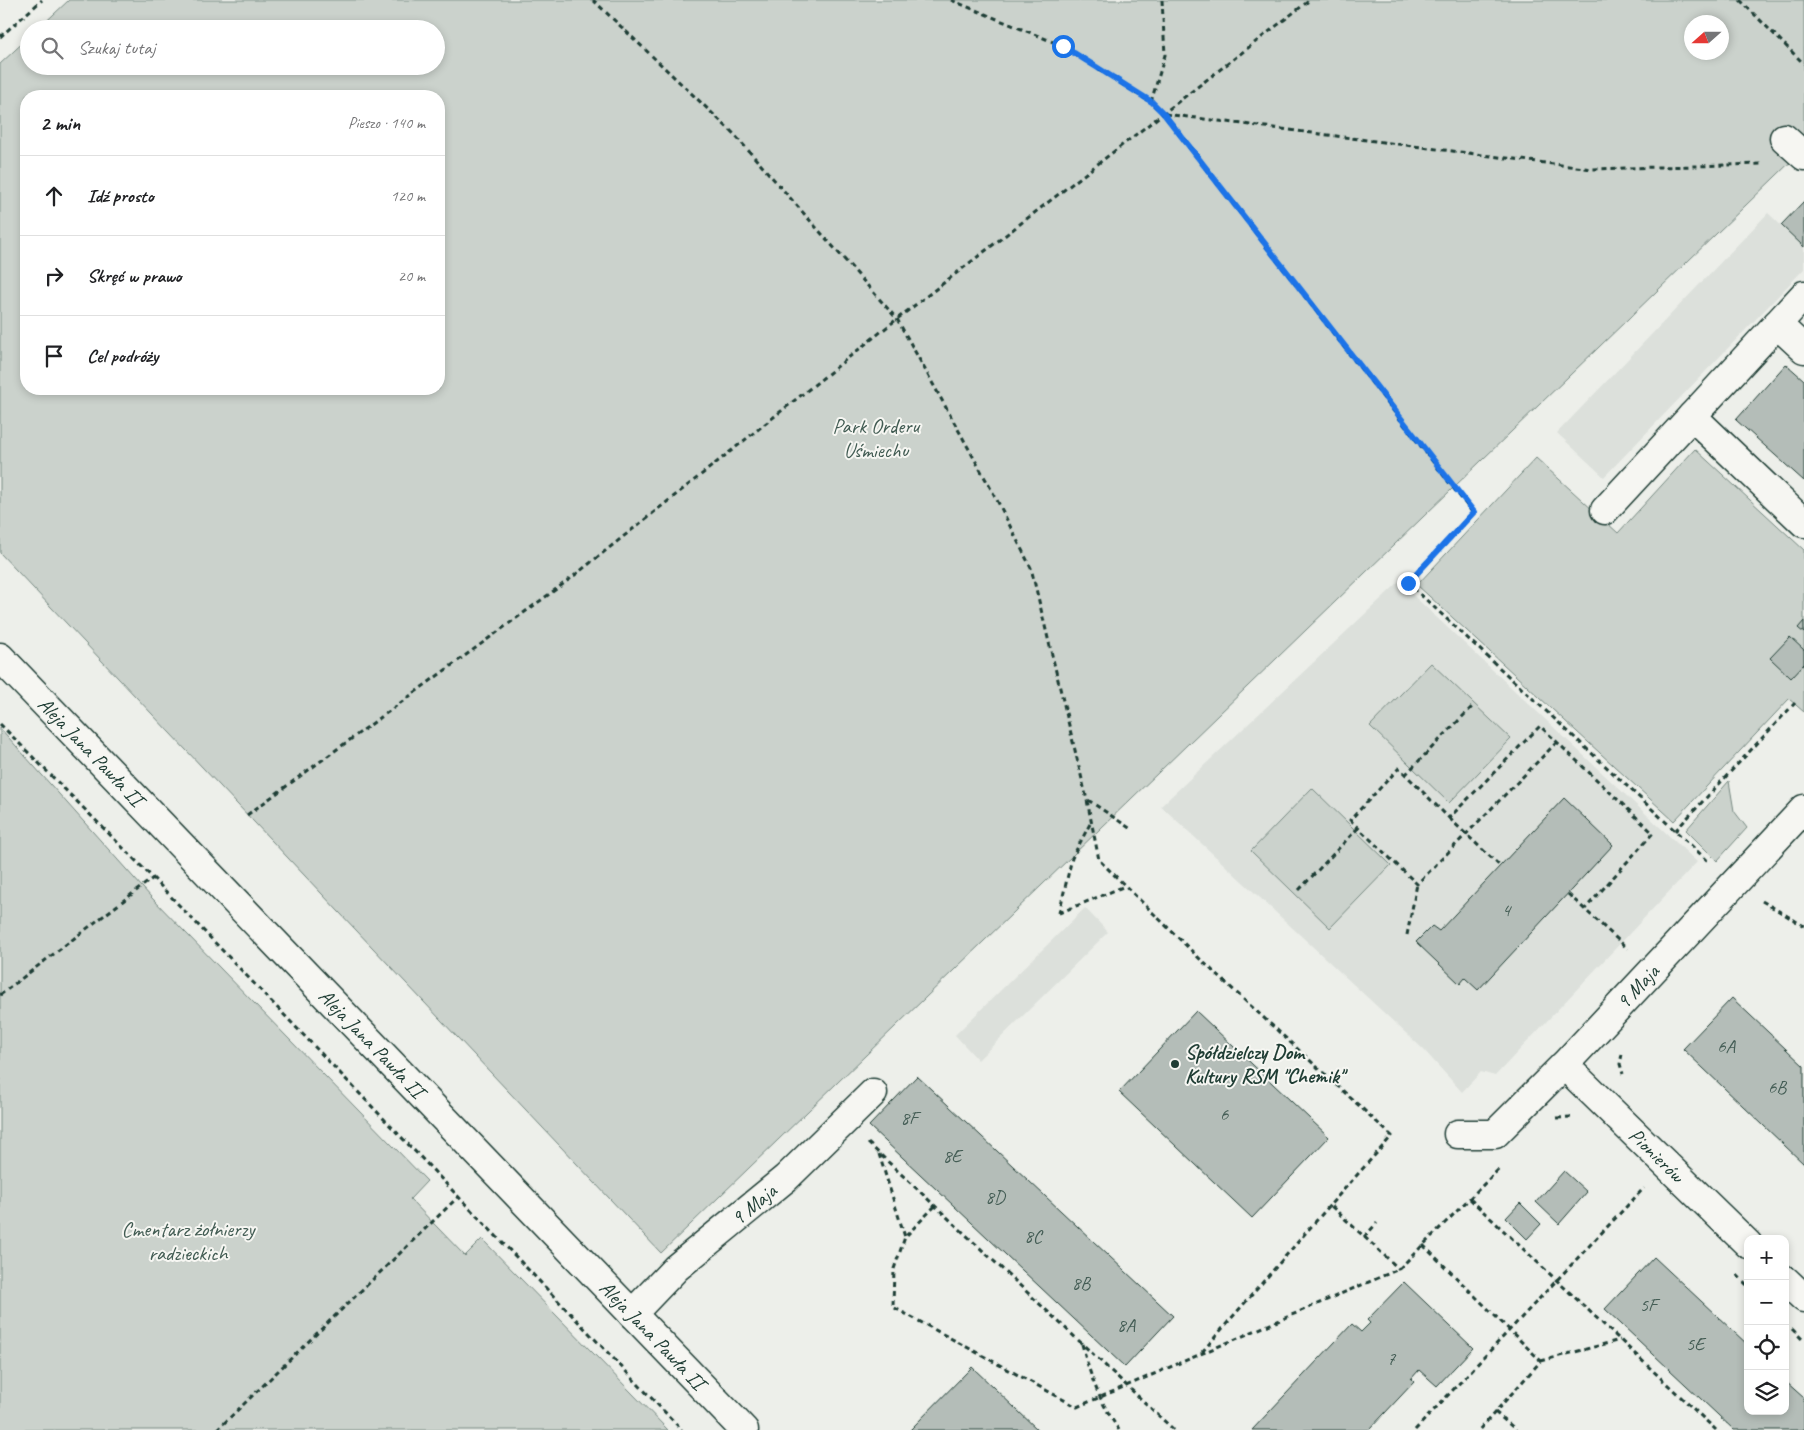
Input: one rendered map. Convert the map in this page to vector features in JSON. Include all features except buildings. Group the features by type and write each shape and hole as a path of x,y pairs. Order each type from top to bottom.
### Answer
{"street":[{"path":"1784,138 1804,156"},
{"path":"1605,510 1804,294"},
{"path":"1777,324 1804,349"},
{"path":"1692,416 1804,523"},
{"name":"Aleja Jana Pawła II","path":"0,657 744,1430"},
{"name":"9 Maja","path":"1458,1134 1495,1134 1564,1065 1736,880 1804,810"},
{"name":"Pionierów","path":"1564,1065 1744,1240"},
{"name":"9 Maja","path":"632,1314 676,1268 786,1178 873,1093"},
{"path":"1789,1284 1804,1298"}],"path":[{"path":"0,37 42,0"},
{"path":"593,0 732,132 897,319 996,498 1031,568 1087,800 1099,860 1201,960 1392,1136 1201,1354"},
{"path":"951,0 1063,46 1152,102 1164,114 1474,512 1408,583 1709,862 1722,867 1758,899 1804,926"},
{"path":"1152,102 1164,55 1162,0"},
{"path":"247,815 570,579 897,319 1310,0"},
{"path":"1740,0 1804,64"},
{"path":"1164,114 1592,169 1762,164"},
{"path":"1675,831 1795,703"},
{"path":"1405,775 1472,707"},
{"path":"0,724 153,878 682,1430"},
{"path":"1449,818 1540,726 1653,834 1585,908"},
{"path":"1407,936 1417,884 1557,742"},
{"path":"1417,884 1350,820 1399,768 1500,866"},
{"path":"1087,800 1131,829"},
{"path":"1091,821 1072,858 1059,913 1125,886"},
{"path":"1299,890 1359,827"},
{"path":"0,995 153,878"},
{"path":"1568,894 1635,956"},
{"path":"1624,1044 1620,1064 1624,1079"},
{"path":"1549,1118 1575,1117"},
{"path":"845,1121 1174,1430"},
{"path":"878,1152 905,1237"},
{"path":"936,1206 905,1237 894,1269 893,1306 1077,1407 1399,1269 1503,1165"},
{"path":"1416,1430 1646,1186"},
{"path":"217,1430 458,1197"},
{"path":"1470,1199 1716,1430"},
{"path":"1330,1205 1399,1269"},
{"path":"1364,1237 1377,1223"},
{"path":"1423,1245 1541,1361"},
{"path":"1734,1272 1744,1282"},
{"path":"1479,1430 1541,1361 1620,1340"},
{"path":"1082,1343 1090,1374 1099,1397 1119,1430"},
{"path":"1495,1412 1516,1430"}],"shaded area":[{"path":"1768,213 1804,247 1804,269 1604,477 1557,433"},
{"path":"1399,582 1697,862 1495,1076 1481,1072 1462,1092 1423,1049 1161,806"},
{"path":"1085,908 1108,932 978,1060 955,1035"}],"green space":[{"name":"Park Orderu Uśmiechu","path":"69,0 1804,0 1804,149 661,1253 0,553 0,64 20,45 20,75 445,75 445,20 48,20"},
{"path":"1695,449 1804,550 1804,712 1789,699 1674,821 1417,585 1536,458 1618,533"},
{"path":"1431,663 1511,739 1449,803 1370,726"},
{"name":"Cmentarz żołnierzy radzieckich","path":"0,728 151,897 427,1181 410,1199 465,1256 482,1239 668,1430 0,1430"},
{"path":"1729,781 1734,811 1747,828 1717,861 1686,830"},
{"path":"1312,788 1391,865 1330,928 1251,851"}],"place":[{"name":"Spółdzielczy Dom Kultury RSM \"Chemik\"","path":"1175,1064"}],"route":[{"path":"1063,46 1152,102 1164,114 1474,512 1408,583"}]}
